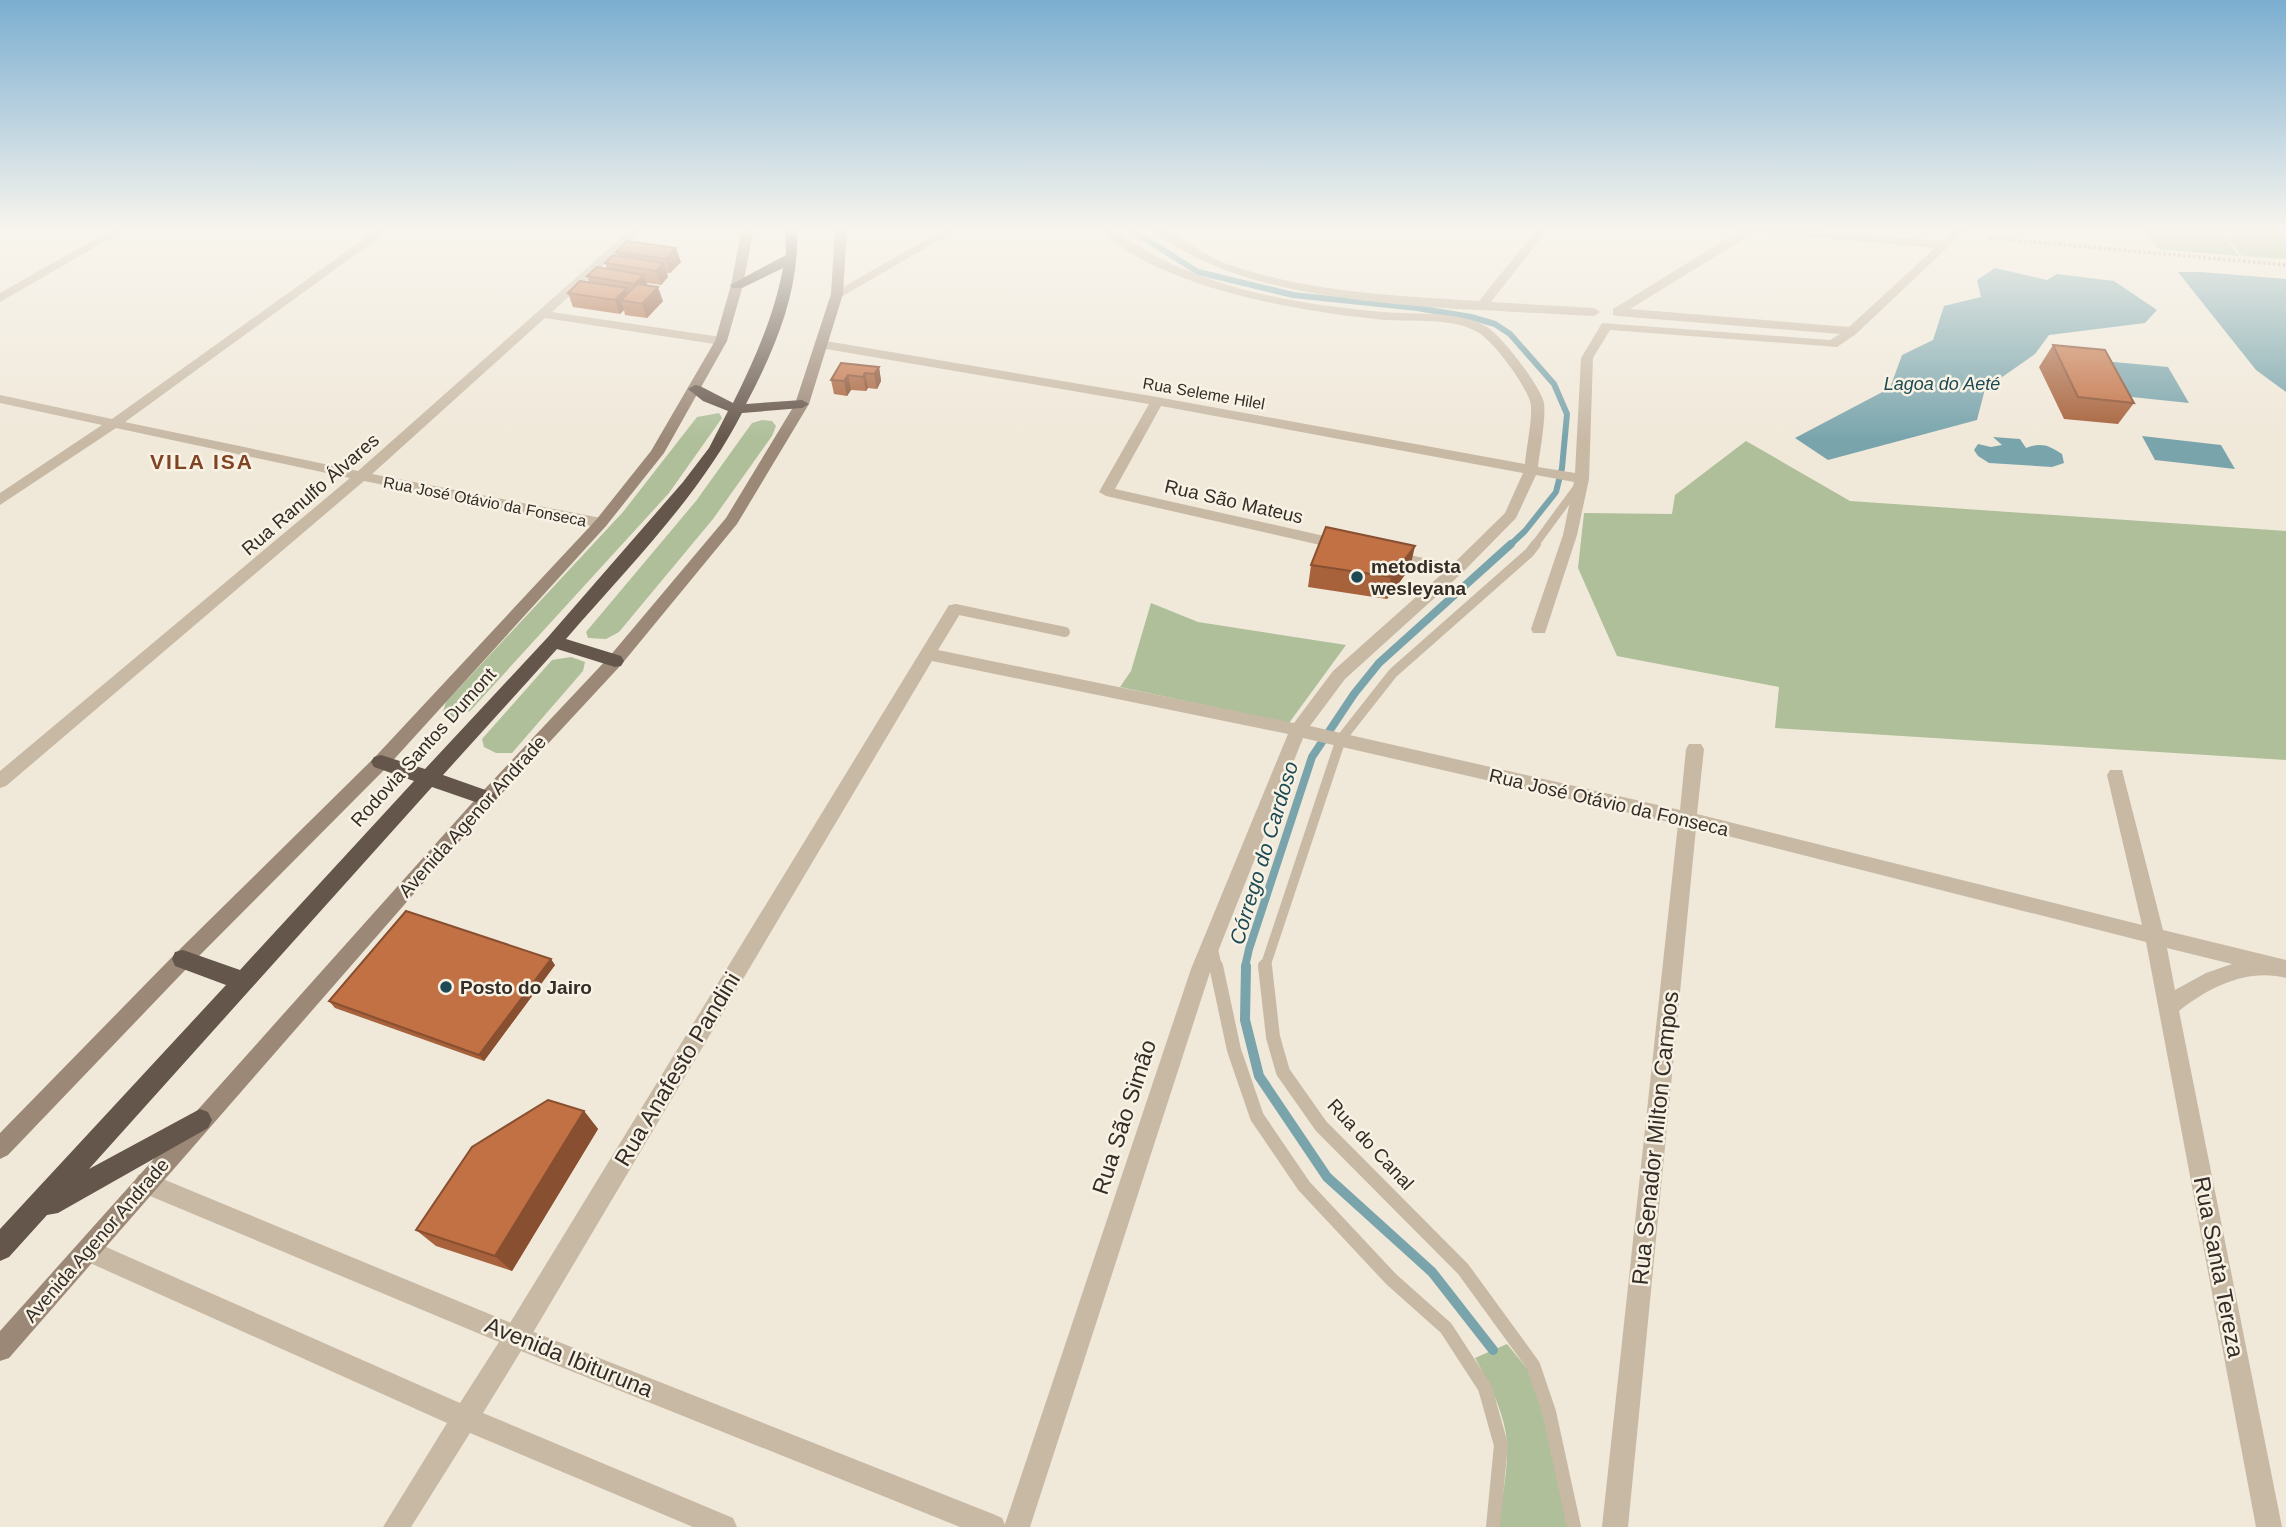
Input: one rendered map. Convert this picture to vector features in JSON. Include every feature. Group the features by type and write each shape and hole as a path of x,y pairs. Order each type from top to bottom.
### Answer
{"highway":[{"name":"Rodovia Santos Dumont","path":"0,1248 554,641 689,485 716,449 737,410 765,354 783,299"},
{"path":"695,389 710,401 737,410 802,404"},
{"path":"554,641 615,661"},
{"path":"381,762 487,798"},
{"path":"183,959 243,981"},
{"path":"33,1213 200,1120"}],"main road":[{"path":"4,1138 381,762 601,523 657,453 695,389 721,341 733,299"},
{"name":"Avenida Agenor Andrade","path":"0,1349 487,798 615,661 732,521 802,404 835,299"}],"street":[{"path":"0,499 113,424 287,299"},
{"name":"Rua Ranulfo Álvares","path":"0,781 361,476 558,299"},
{"path":"1276,299 1371,315 1462,323 1485,331 1504,348 1536,402 1531,471 1511,515 1456,570 1339,676 1298,730"},
{"path":"1425,299 1594,312 1607,309 1852,331"},
{"path":"1483,304 1487,299"},
{"path":"1618,312 1638,299"},
{"path":"1594,312 1593,320 1608,326 1833,344 1852,331 1886,299"},
{"path":"1608,326 1620,325 1625,320 1618,312"},
{"path":"541,314 721,341"},
{"path":"1539,629 1570,535 1582,479 1587,358 1608,326"},
{"name":"Rua Seleme Hilel","path":"820,344 1157,401 1582,479"},
{"name":"Rua José Otávio da Fonseca","path":"0,399 361,476 601,523"},
{"name":"Rua São Mateus","path":"1157,401 1106,492 1456,570"},
{"name":"Rua Anafesto Pandini","path":"396,1527 516,1337 955,609"},
{"name":"Rua José Otávio da Fonseca","path":"928,654 1341,738 1687,819 2277,967"},
{"name":"Rua São Simão","path":"1017,1527 1212,942 1298,730"},
{"name":"Rua Senador Milton Campos","path":"1615,1527 1695,749"},
{"name":"Rua Santa Tereza","path":"2116,775 2155,937 2269,1527"},
{"path":"2169,1007 2199,983 2224,973 2277,967"},
{"name":"Avenida Ibituruna","path":"146,1184 516,1337 993,1527"},
{"path":"89,1251 464,1418 723,1527"}],"lane":[{"name":"Rua do Canal","path":"1574,1527 1549,1412 1533,1366 1462,1269 1321,1126 1283,1072 1273,1037 1265,964 1341,738 1393,673 1529,553 1559,515 1582,479"},
{"path":"955,609 1065,632"},
{"path":"1212,942 1234,1050 1257,1117 1304,1186 1391,1279 1447,1328 1485,1388 1501,1445 1493,1527"}],"green space":[{"path":"719,413 722,418 669,493 470,711 453,718 443,712 446,702 623,512 697,417"},
{"path":"772,421 776,426 772,436 713,519 619,632 606,639 588,638 586,632 696,501 752,423"},
{"path":"1746,441 1850,501 2286,531 2286,760 1775,728 1779,687 1617,656 1578,568 1584,513 1672,514 1675,495"},
{"path":"1151,603 1198,622 1346,645 1289,723 1120,687 1131,671"},
{"path":"571,657 585,662 583,671 512,753 496,753 484,747 482,739 552,660"},
{"path":"1507,1344 1530,1372 1551,1435 1568,1527 1498,1527 1506,1469 1506,1434 1498,1405 1475,1358"}],"water":[{"name":"Lagoa do Aeté","path":"1972,299 2141,299 2157,310 2145,323 2049,335 2035,354 1985,389 1977,420 1828,460 1795,438 1890,388 1902,355 1933,340 1944,306"},
{"path":"2200,299 2286,299 2286,392 2256,370"},
{"path":"2103,361 2168,367 2189,403 2122,396"},
{"path":"2142,436 2221,445 2235,469 2155,460"},
{"path":"1993,437 2020,439 2026,448 2036,445 2049,447 2062,454 2064,463 2052,467 1989,463 1974,450 1978,444 1991,447 2002,445"}],"building":[{"path":"622,299 646,299 642,304"},
{"path":"2053,345 2105,350 2134,403 2078,397"},
{"path":"841,363 879,367 874,374 865,373 863,377 848,375 844,381 831,380"},
{"path":"1326,527 1415,546 1391,577 1311,565"},
{"name":"Posto do Jairo","path":"406,911 551,959 479,1055 329,1001"},
{"path":"548,1100 584,1111 495,1256 416,1230 472,1147"}],"waterway":[{"name":"Córrego do Cardoso","path":"1334,299 1417,308 1495,324 1510,334 1554,384 1567,414 1562,468 1556,492 1525,531 1509,546"},
{"name":"Córrego do Cardoso","path":"1245,967 1312,757 1354,694 1379,663 1511,544"},
{"name":"Córrego do Cardoso","path":"1246,966 1245,1020 1259,1076 1327,1177 1432,1272 1493,1350"}],"place":[{"name":"metodista wesleyana","path":"1357,577"},
{"name":"Posto do Jairo","path":"446,987"}],"district":[{"name":"VILA ISA","path":"202,462"}]}
